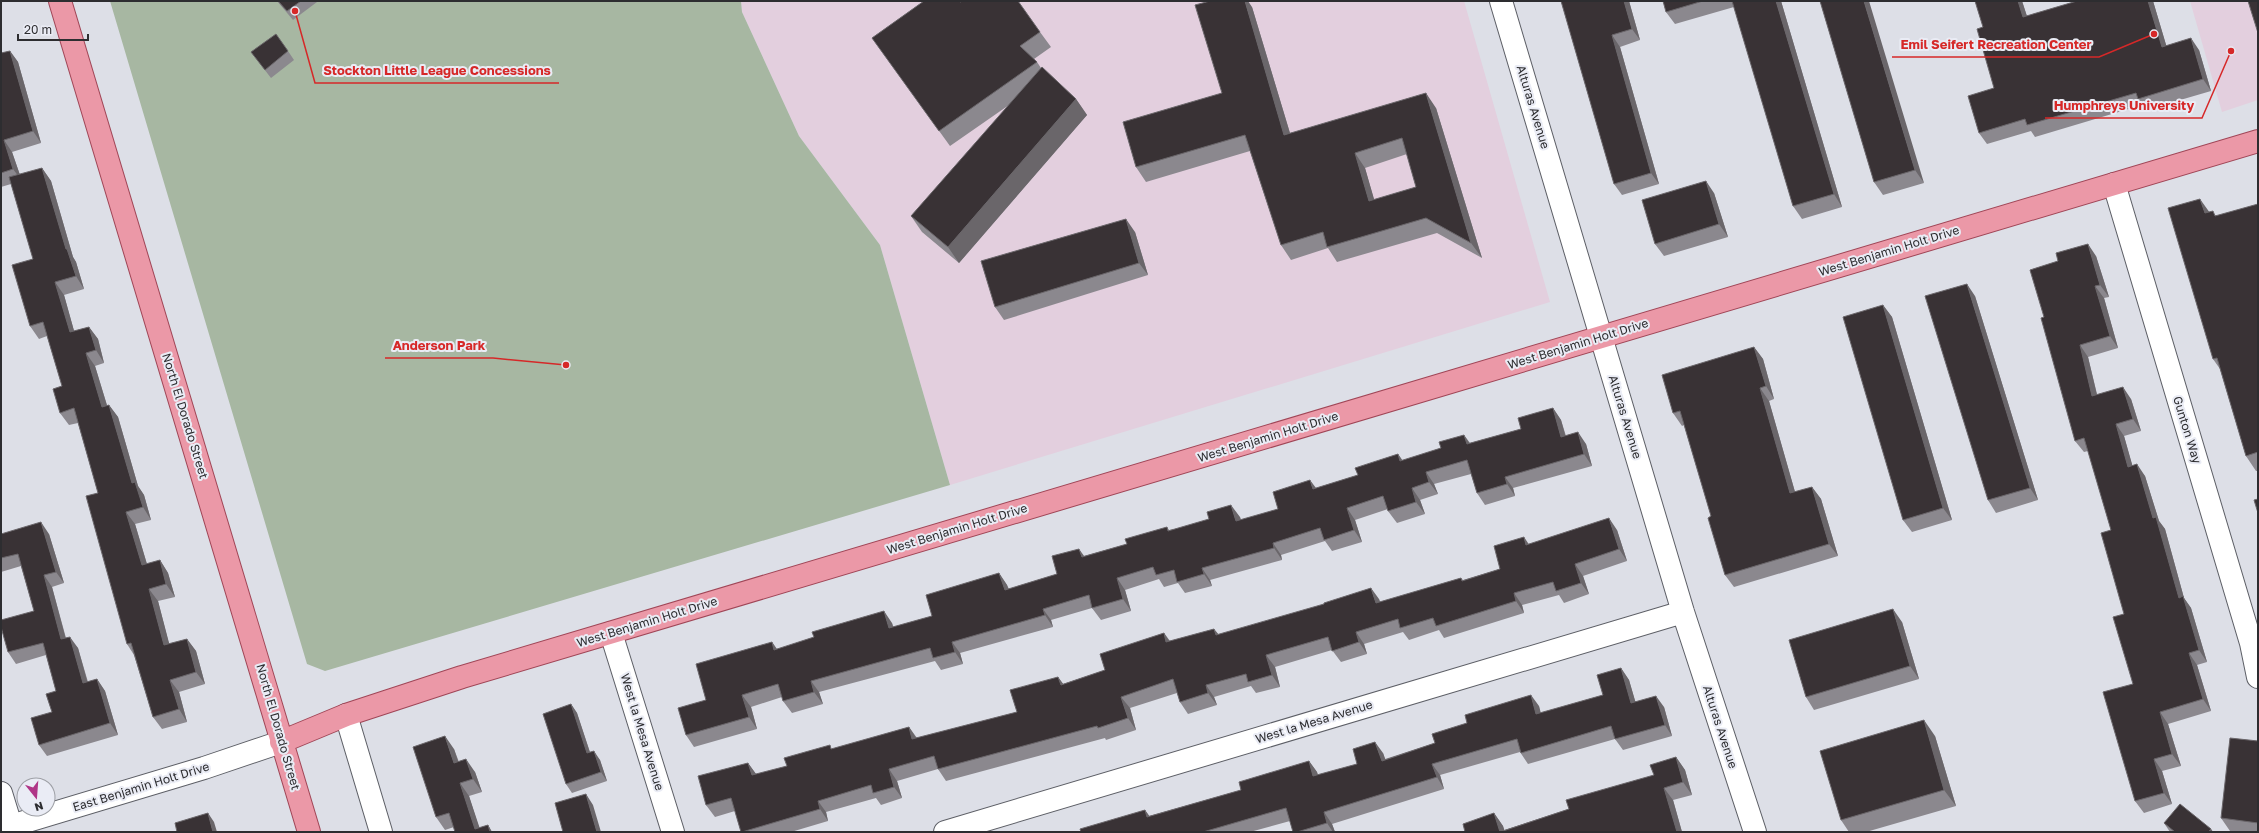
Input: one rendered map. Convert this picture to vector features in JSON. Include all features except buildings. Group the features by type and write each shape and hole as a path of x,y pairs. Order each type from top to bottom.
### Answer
{"main road":[{"name":"North El Dorado Street","path":"60,1 309,832"},
{"name":"West Benjamin Holt Drive","path":"281,742 346,715 462,676 612,633 2258,141"}],"street":[{"name":"Alturas Avenue","path":"1501,1 1683,612 1755,832"},
{"name":"Gunton Way","path":"2114,184 2251,643 2258,677"},
{"name":"West la Mesa Avenue","path":"945,832 1683,612"},
{"name":"West la Mesa Avenue","path":"612,633 673,832"},
{"path":"346,715 381,832"},
{"name":"East Benjamin Holt Drive","path":"8,829 204,768 281,742"},
{"path":"1,793 8,829"}],"shaded area":[{"path":"741,1 1464,1 1550,302 950,485 880,245 799,136 742,12"},
{"path":"2190,1 2258,1 2258,100 2222,112"}],"green space":[{"path":"110,1 741,1 742,12 799,136 880,245 950,485 325,671 307,664"}],"place":[{"name":"Stockton Little League Concessions","path":"295,11"},
{"name":"Emil Seifert Recreation Center","path":"2154,34"},
{"name":"Humphreys University","path":"2231,51"},
{"name":"Anderson Park","path":"566,365"}]}
